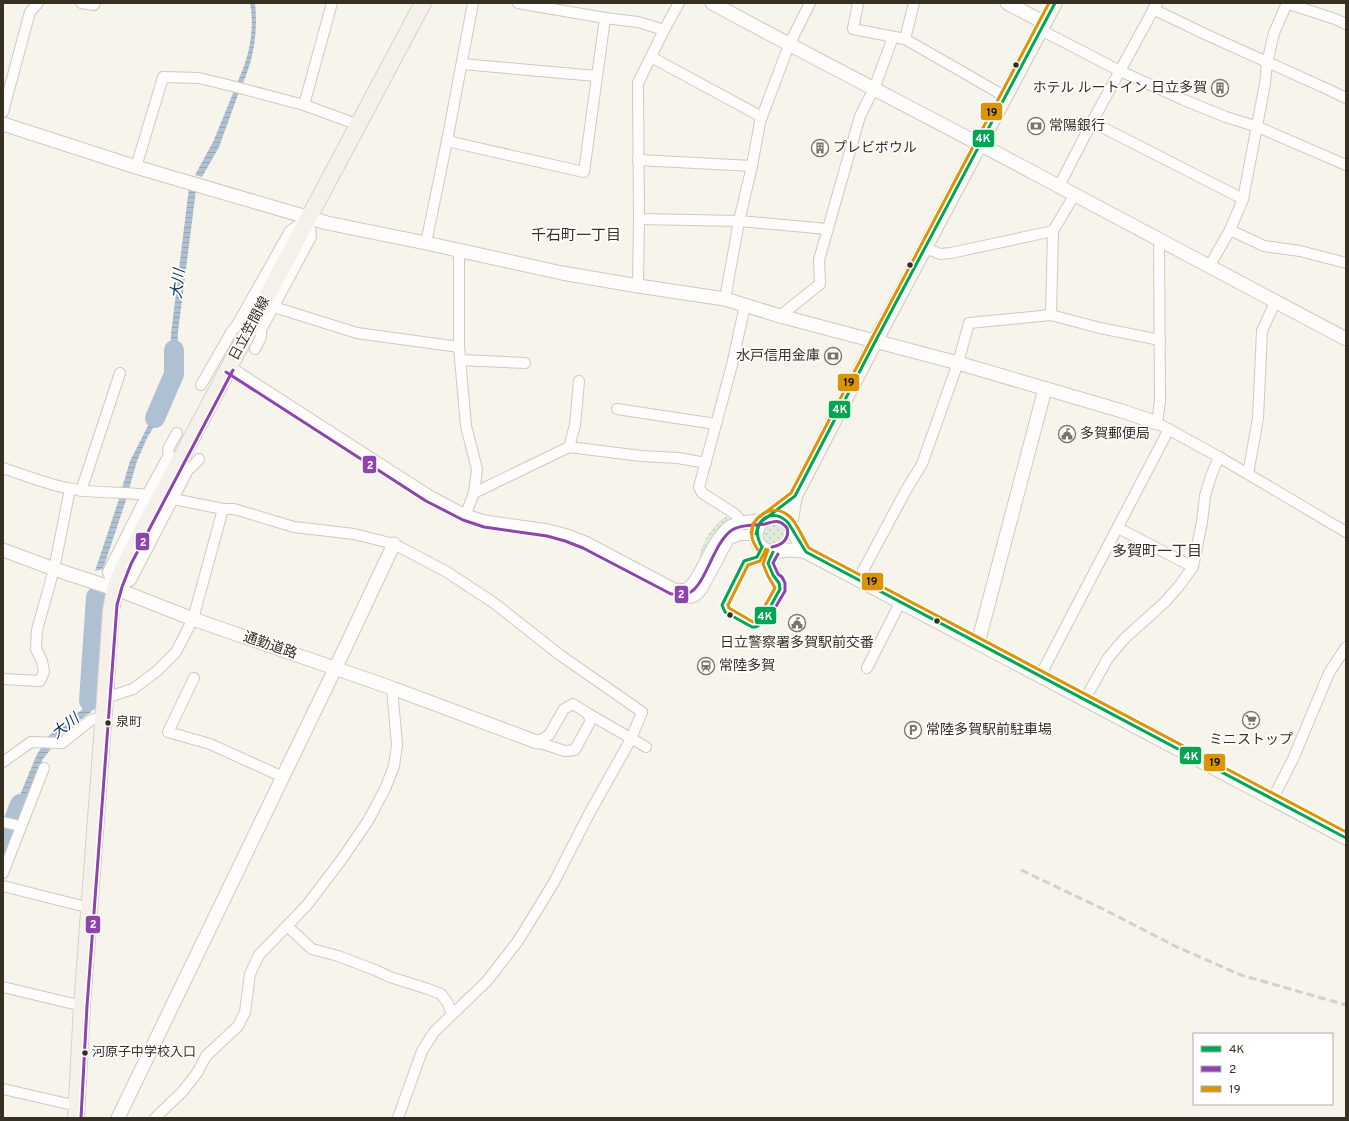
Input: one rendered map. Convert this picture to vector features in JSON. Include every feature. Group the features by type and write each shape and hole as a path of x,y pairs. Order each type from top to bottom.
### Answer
{"main road":[{"name":"日立笠間線","path":"76,1112 110,610 115,589 122,571 139,538 423,3"},
{"path":"791,527 795,496 1055,3"},
{"path":"766,518 795,496"}],"street":[{"path":"3,112 30,12 38,3"},
{"path":"81,3 94,5 95,3"},
{"path":"304,106 332,3"},
{"path":"426,243 473,3"},
{"path":"518,3 605,18 638,22 664,30"},
{"path":"638,286 638,83 679,3"},
{"path":"712,3 788,45 1075,194 1158,240 1346,339"},
{"path":"725,299 739,222 762,117 788,45 810,3"},
{"path":"858,3 853,29 905,39 1006,97"},
{"path":"905,39 914,3"},
{"path":"1007,3 1120,71 1184,100 1226,117 1258,127 1346,165"},
{"path":"1209,267 1230,230 1244,199 1266,84 1267,63 1274,33 1287,3 1346,24"},
{"path":"1059,186 1155,6 1267,63 1346,98"},
{"path":"447,141 584,172 605,18"},
{"path":"780,316 820,284 818,260 860,116 874,89 893,37"},
{"path":"651,57 762,117"},
{"path":"462,64 596,76"},
{"path":"136,167 163,77 199,78 232,86 304,106 359,125"},
{"path":"1092,122 1244,199"},
{"path":"3,124 136,167 336,225 562,273 725,299 780,316 876,340 958,363 1122,411 1157,423 1169,429 1220,457 1346,532"},
{"path":"638,160 752,166"},
{"path":"1051,315 1053,231 1075,194"},
{"path":"255,349 261,337 261,330 311,237 310,218"},
{"path":"200,385 237,325 290,231 310,218"},
{"path":"639,219 739,222 827,229"},
{"path":"1230,230 1264,246 1300,251 1346,263"},
{"path":"926,248 940,254 951,253 1053,231"},
{"path":"1157,423 1160,401 1158,240"},
{"path":"459,250 459,348 466,426 477,469 474,493 465,516"},
{"path":"1248,474 1258,418 1262,331 1275,302"},
{"path":"742,522 735,514 702,493 699,487 732,365 745,305"},
{"path":"274,307 357,333 459,348"},
{"path":"858,580 905,492 922,464 958,363 968,323 1051,315 1100,328 1160,340"},
{"path":"460,360 525,363"},
{"path":"229,368 429,497 465,516 485,522 567,536 585,543 672,589 686,598 695,597 702,589 729,539 740,536 756,535"},
{"path":"81,490 120,373"},
{"path":"569,447 575,425 579,381"},
{"path":"978,643 1045,389"},
{"path":"617,409 716,424"},
{"path":"1040,676 1169,429"},
{"path":"176,433 168,449 169,455 108,572 115,589 131,580 189,468 192,467 199,459"},
{"path":"474,493 569,447 706,462"},
{"path":"1085,700 1108,658 1125,638 1165,602 1193,568 1202,522 1205,496 1211,476 1220,457"},
{"path":"3,468 70,489 98,493 147,495"},
{"path":"3,679 40,681 44,672 42,661 36,649 37,630 54,569 70,489"},
{"path":"173,499 223,509 234,509 294,527 354,534 394,544 447,572 494,603 560,655 642,712 631,739 589,814 553,884 518,941 487,981 434,1032 422,1052 398,1118"},
{"path":"105,698 133,688 157,672 176,652 193,619 223,509"},
{"path":"672,589 683,589 689,587 701,570 718,538 726,528 742,522 774,516 781,517 786,520 791,527 806,552"},
{"path":"766,518 758,526 756,535 757,540 762,547 767,550 773,552 793,550 806,552 1346,838"},
{"path":"779,552 787,547 792,539 791,527"},
{"path":"1118,528 1193,568"},
{"path":"118,1118 394,544"},
{"name":"通勤道路","path":"3,550 115,589 193,619 392,688 537,742"},
{"path":"867,668 900,603"},
{"path":"1272,800 1293,759 1329,673 1346,648"},
{"path":"194,678 168,732 210,744 283,777"},
{"path":"155,1118 183,1091 197,1073 206,1056 238,1026 245,1012 250,974 259,955 307,905 342,859 368,821 385,789 394,766 397,746 392,688"},
{"path":"537,742 549,735 564,708 573,704 646,747"},
{"path":"537,742 564,751 575,750 591,720 587,713"},
{"path":"3,762 31,742 62,743 91,720 104,716"},
{"path":"3,873 12,824 44,768"},
{"path":"3,886 90,908"},
{"path":"287,926 312,949 338,956 390,977 441,994 447,1002 452,1014"},
{"path":"3,987 82,1006"},
{"path":"3,1089 76,1112"}],"green space":[{"path":"726,517 730,518 729,524 718,529 702,559 700,559 704,542 708,535 717,523"},
{"path":"774,522 783,525 786,534 783,543 774,546 765,543 762,534 765,525"}],"water":[{"path":"250,3 255,3 256,13 254,45 250,65 242,85 237,83 245,64 250,44 252,24"},
{"path":"234,91 239,92 219,147 202,177 195,175 213,142"},
{"path":"189,188 196,190 178,332 176,379 168,375 170,367 171,334"},
{"path":"160,391 166,395 163,402 161,415 147,438 137,461 129,489 122,488 130,461 155,412 157,397"},
{"path":"120,496 127,497 103,569 95,571"},
{"path":"91,597 98,599 94,668 87,668"},
{"path":"87,674 94,674 91,712 64,731 57,739 47,738 60,724 82,710 85,700"},
{"path":"42,747 51,749 43,759 17,821 10,819 37,754"}],"waterway":[{"name":"大川","path":"155,418 174,374 174,350"},
{"name":"大川","path":"89,701 96,597"},
{"name":"大川","path":"3,850 20,804"}],"railway":[{"path":"1021,870 1103,909 1177,947 1241,975 1346,1005"}],"transit line":[{"name":"19","path":"751,533 753,524 758,518 791,493 1049,3"},
{"name":"4K","path":"756,534 758,526 761,522 795,496 1055,3"},
{"name":"2","path":"81,1118 87,1006 117,605 131,564 233,370"},
{"name":"2","path":"226,372 426,501 463,520 484,527 547,536 565,541 583,548 671,594 687,594 695,589 725,536 736,528 774,522 782,523 787,528 788,532 786,538 779,545 772,547"},
{"name":"19","path":"758,550 752,537 753,525 756,520 760,515 766,512 783,512 795,522 809,548 1346,832"},
{"name":"4K","path":"762,547 758,538 760,523 769,516 783,518 789,524 806,552 1346,838"},
{"name":"4K","path":"762,547 757,557 744,561 722,605 725,612 752,627 756,627 761,624 780,589 779,583 773,575 768,563 773,552"},
{"name":"19","path":"766,549 760,561 748,565 728,605 729,608 753,622 757,620 775,588 763,564 768,550"},
{"name":"2","path":"775,608 785,591 785,583 782,577 778,574 773,563 778,554"}],"place":[{"name":"ホテル ルートイン 日立多賀","path":"1220,88"},
{"name":"常陽銀行","path":"1036,126"},
{"name":"プレビボウル","path":"820,148"},
{"name":"水戸信用金庫","path":"833,356"},
{"name":"多賀郵便局","path":"1067,434"},
{"name":"日立警察署多賀駅前交番","path":"797,623"},
{"name":"常陸多賀","path":"706,666"},
{"name":"ミニストップ","path":"1251,720"},
{"name":"泉町","path":"108,723"},
{"name":"常陸多賀駅前駐車場","path":"913,730"},
{"name":"河原子中学校入口","path":"85,1053"}],"district":[{"name":"千石町一丁目","path":"576,236"},
{"name":"多賀町一丁目","path":"1157,552"}]}
